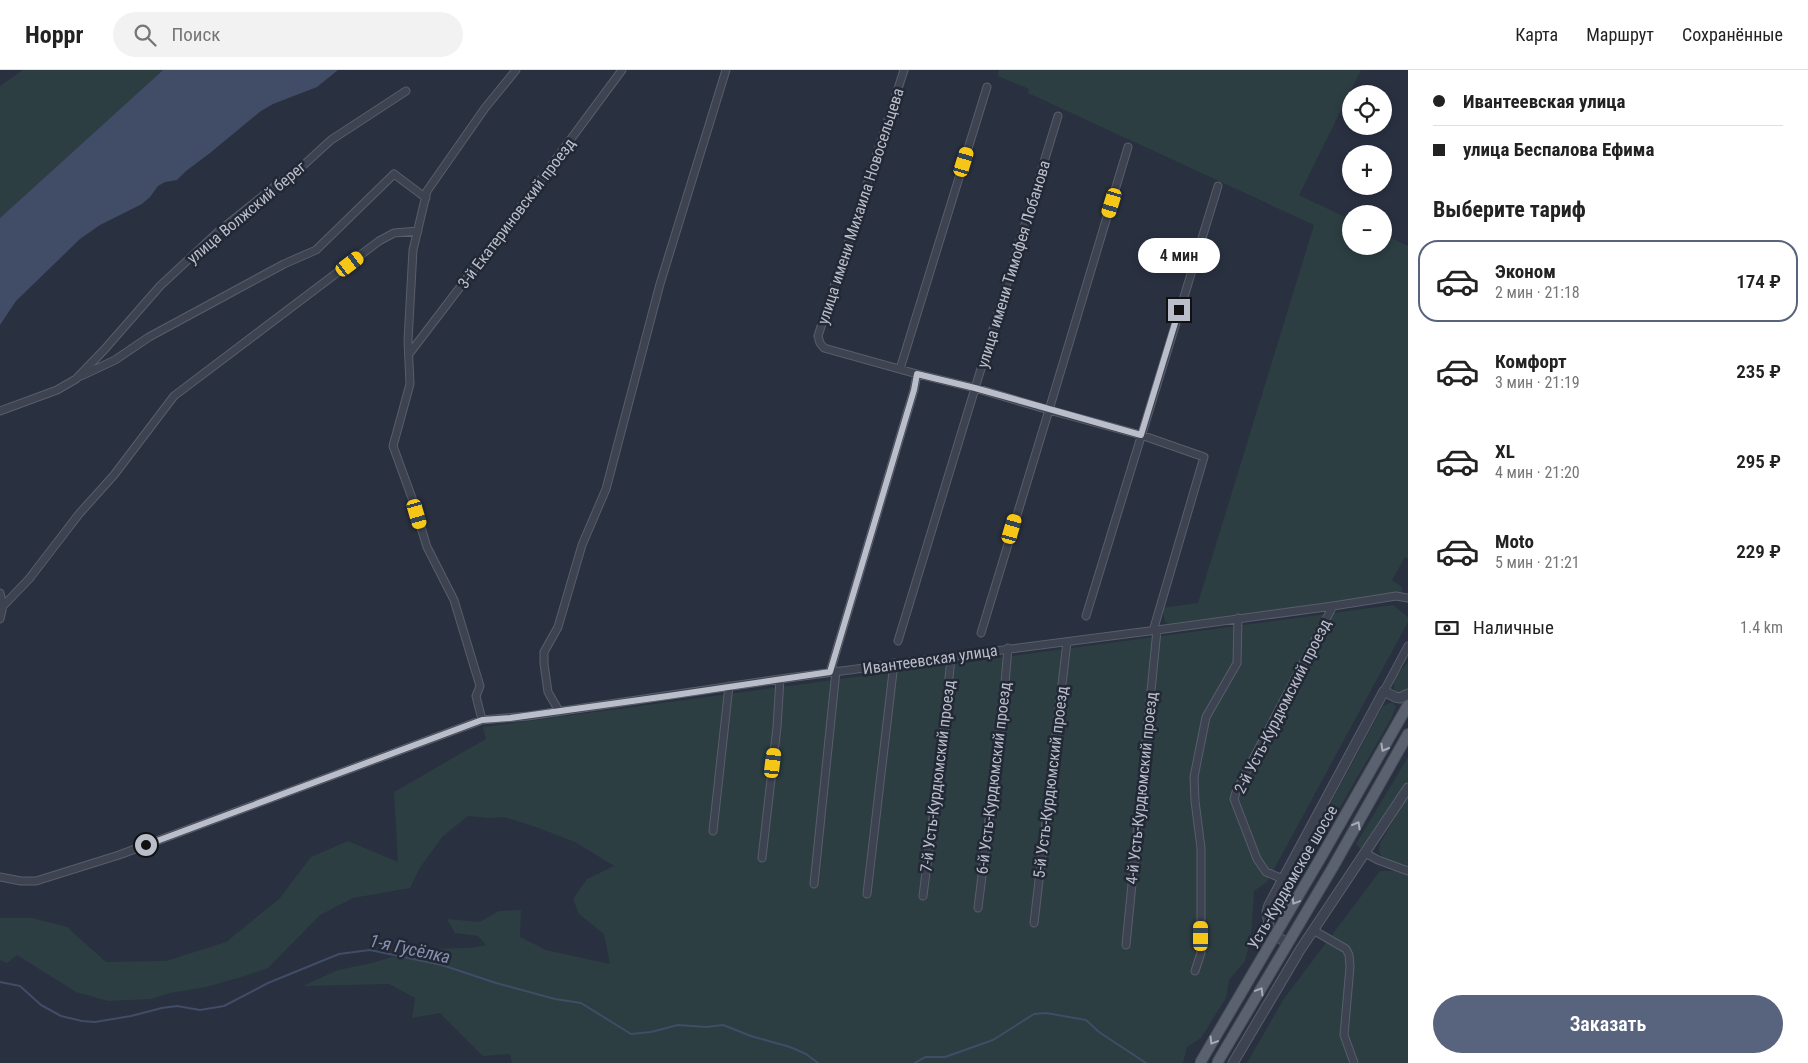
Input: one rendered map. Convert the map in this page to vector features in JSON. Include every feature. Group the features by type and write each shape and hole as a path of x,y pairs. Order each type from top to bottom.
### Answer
{"main road":[{"name":"Усть-Курдюмское шоссе","path":"1200,1063 1408,705"},
{"name":"Усть-Курдюмское шоссе","path":"1217,1063 1333,867 1408,734"}],"street":[{"path":"482,720 476,696 480,686 454,600 427,547 393,446 410,384 408,355 413,250 427,191 474,123 516,70"},
{"path":"612,70 621,71"},
{"path":"559,711 548,692 544,652 558,627 582,545 606,489 660,284 726,70"},
{"name":"улица имени Михаила Новосельцева","path":"900,369 824,348 818,336 904,70"},
{"name":"3-й Екатериновский проезд","path":"408,355 621,71"},
{"path":"987,87 900,369 1141,435"},
{"name":"улица Волжский берег","path":"0,411 56,390 76,379 160,286 219,231 279,183 296,172 331,140 406,91"},
{"name":"улица имени Тимофея Лобанова","path":"898,641 1058,116"},
{"path":"982,633 1128,148"},
{"path":"76,379 115,360 149,337 276,268 316,250 394,174 426,198"},
{"path":"1086,616 1218,186"},
{"path":"3,606 29,579 79,514 114,475 174,396 379,241 394,233 418,232"},
{"path":"814,884 830,741 833,672 917,374"},
{"name":"4-й Усть-Курдюмский проезд","path":"1126,945 1155,631 1204,457 1141,435"},
{"path":"0,593 3,606 0,619"},
{"name":"Ивантеевская улица","path":"0,877 21,881 36,881 75,869 209,822 482,720 559,711 894,663 1155,631 1396,596 1408,598"},
{"name":"2-й Усть-Курдюмский проезд","path":"1283,879 1266,872 1257,859 1234,799 1333,606"},
{"path":"1195,971 1201,953 1201,848 1194,801 1194,777 1206,717 1237,663 1238,618"},
{"name":"5-й Усть-Курдюмский проезд","path":"1034,923 1067,642"},
{"path":"1270,925 1267,912 1269,905 1408,646"},
{"name":"6-й Усть-Курдюмский проезд","path":"978,908 1003,707 1008,648"},
{"name":"7-й Усть-Курдюмский проезд","path":"922,896 945,724 951,656"},
{"path":"867,894 894,663"},
{"path":"762,858 777,727 780,679"},
{"path":"713,831 729,686"},
{"path":"1384,691 1400,698 1408,694"},
{"path":"1395,697 1400,720"},
{"path":"1233,1063 1297,948 1313,930 1408,788"},
{"path":"1364,853 1408,871"},
{"path":"1313,930 1346,949 1349,955 1350,967 1344,1035 1354,1063"}],"shaded area":[{"path":"23,70 163,70 0,218 0,86"},
{"path":"999,70 1361,70 1354,85 1342,85 1342,108 1299,195 1342,216 1342,255 1392,255 1392,239 1408,246 1408,559 1405,557 1392,580 1402,587 1402,593 1168,624 1165,622 1162,608 1198,603 1314,225 1028,93 1029,89 998,76"},
{"path":"1393,605 1408,617 1408,622 1267,882 1254,891 1251,938 1245,961 1229,980 1226,998 1201,1038 1187,1047 1183,1063 512,1063 510,1054 483,1056 440,1013 412,1018 415,998 389,984 303,986 338,970 372,963 419,949 472,948 486,945 478,936 455,933 447,919 479,922 499,911 521,910 520,937 546,950 610,964 604,934 579,914 573,899 587,879 614,866 575,842 504,817 468,816 442,837 419,869 410,888 353,898 320,915 268,968 238,978 151,999 108,1001 76,992 17,955 7,963 0,960 0,918 32,918 67,927 106,962 166,961 226,942 279,899 311,857 348,841 398,862 394,792 486,739 483,727"},
{"path":"1408,662 1408,691 1397,694 1394,685 1396,676"},
{"path":"1393,703 1396,707 1391,719 1328,828 1319,825 1383,706"},
{"path":"1408,757 1408,781 1363,851 1356,844"},
{"path":"1408,797 1408,868 1382,857 1379,851 1380,843"},
{"path":"1380,871 1408,871 1408,1063 1247,1063 1283,1000"}],"water":[{"path":"163,70 338,70 317,87 273,104 261,111 177,180 165,182 158,186 142,204 100,225 80,239 16,301 0,325 0,218"}],"waterway":[{"name":"1-я Гусёлка","path":"0,982 20,986 41,1005 61,1016 95,1022 177,1006 200,1010 224,1006 268,983 339,954 370,950 442,965 496,983 555,999 581,1003 631,1034 651,1032 678,1025 707,1027 723,1025 751,1036 790,1047 806,1054 818,1063"},
{"name":"1-я Гусёлка","path":"915,1063 925,1057 945,1057 993,1040 1034,1014 1046,1013 1086,1020 1099,1032 1146,1063"}],"route":[{"path":"146,845 482,720 510,718 830,672 914,390 917,374 975,388 1141,435 1179,310"}]}
